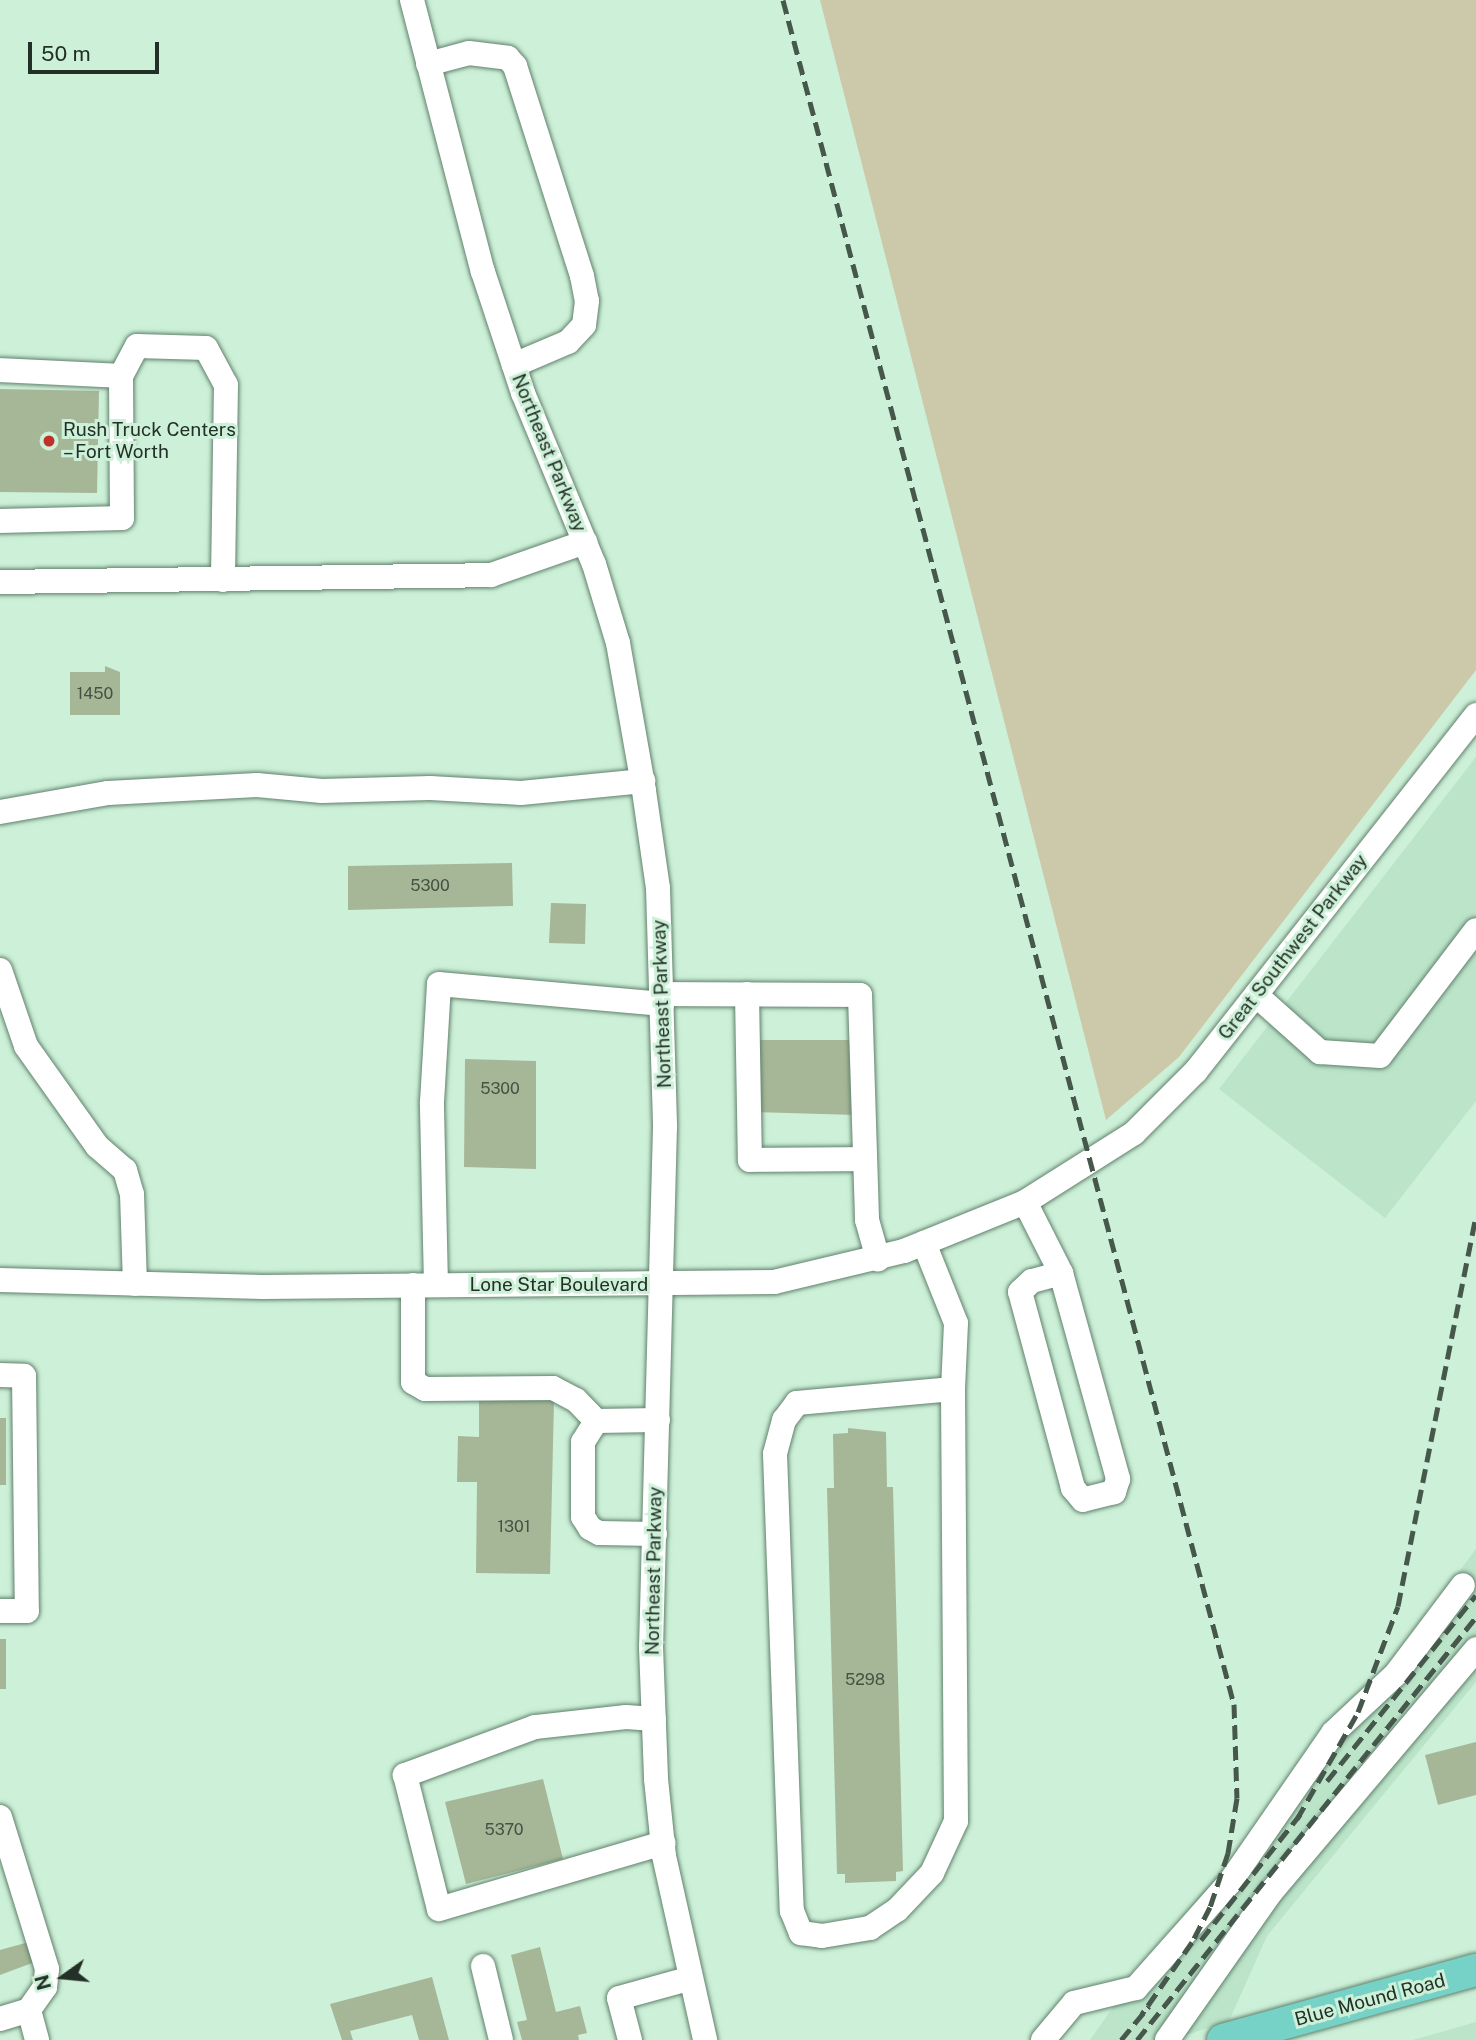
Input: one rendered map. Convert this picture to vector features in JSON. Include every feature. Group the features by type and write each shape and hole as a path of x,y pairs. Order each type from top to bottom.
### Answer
{"main road":[{"name":"Blue Mound Road","path":"1223,2040 1260,2035 1476,1970"}],"street":[{"name":"Northeast Parkway","path":"412,0 476,246 514,365 585,542 618,643 643,780 658,888 661,999 663,1285 654,1534 654,1719 663,1843 688,1979 705,2040"},
{"path":"428,64 469,53 508,58 515,66 582,276 587,300 584,325 577,335 514,365"},
{"path":"0,521 122,517 121,376 137,346 206,348 226,385 223,580"},
{"path":"0,370 121,376"},
{"path":"0,582 491,575 585,542"},
{"name":"Great Southwest Parkway","path":"1092,1160 1134,1133 1196,1072 1476,715"},
{"path":"0,812 108,793 257,785 322,791 430,788 521,793 643,780"},
{"path":"1256,995 1320,1052 1380,1056 1476,930"},
{"path":"0,970 26,1046 97,1146 125,1170 132,1194 135,1284"},
{"path":"658,1420 596,1421 576,1400 553,1388 425,1389 413,1382 424,1285 439,984 661,999 747,994 860,995 867,1220 878,1259"},
{"path":"747,994 750,1160 865,1159"},
{"name":"Lone Star Boulevard","path":"0,1280 135,1284 424,1285 774,1282 878,1259 925,1243 1025,1202 1092,1160"},
{"path":"1025,1202 1061,1273 1118,1479 1114,1492 1083,1500 1073,1488 1020,1292 1031,1281 1061,1273"},
{"path":"925,1243 956,1323 953,1389 956,1821 932,1873 897,1910 870,1928 822,1936 801,1933 792,1911 775,1454 784,1420 797,1403 816,1398 953,1389"},
{"path":"0,1375 24,1376 27,1611 0,1611"},
{"path":"596,1421 583,1442 583,1517 599,1533 654,1534"},
{"path":"1043,2040 1074,2003 1136,1988 1230,1882 1333,1733 1396,1674 1463,1585"},
{"path":"1167,2040 1271,1892 1476,1649"},
{"path":"654,1719 626,1717 535,1727 405,1775 439,1909 663,1843"},
{"path":"0,1817 47,1969 45,1987 29,2010 0,2018"},
{"path":"482,1966 501,2040"},
{"path":"630,2040 619,1998 688,1979"},
{"path":"29,2010 37,2040"}],"shaded area":[{"path":"820,0 1476,0 1476,670 1179,1057 1106,1120"},
{"path":"1476,757 1476,1101 1385,1218 1219,1089"},
{"path":"1476,1549 1476,1682 1267,1936 1229,2021 1171,2040 1090,2040 1145,1962 1393,1659"},
{"path":"1476,2022 1476,2040 1413,2040"}],"building":[{"name":"Rush Truck Centers – Fort Worth","path":"0,389 99,391 97,493 0,492"},
{"path":"105,666 120,672 120,715 70,715 70,672 105,672"},
{"path":"512,863 513,906 348,910 348,866"},
{"path":"551,903 586,904 585,944 549,943"},
{"path":"752,1040 856,1040 856,1115 752,1112"},
{"path":"465,1059 536,1061 536,1169 464,1167"},
{"path":"479,1399 554,1401 550,1574 476,1573 477,1482 457,1482 458,1436 479,1437"},
{"path":"0,1418 6,1418 6,1485 0,1485"},
{"path":"848,1428 886,1432 887,1487 893,1487 903,1871 896,1872 896,1881 845,1883 845,1874 837,1874 827,1488 834,1488 833,1434 848,1433"},
{"path":"0,1639 6,1639 6,1689 0,1689"},
{"path":"1476,1742 1476,1795 1438,1805 1425,1755"},
{"path":"543,1779 563,1859 466,1884 445,1802"},
{"path":"29,1942 35,1962 0,1975 0,1950"},
{"path":"540,1947 556,2012 580,2006 587,2033 578,2035 579,2040 522,2040 517,2022 527,2020 511,1955"},
{"path":"432,1977 449,2040 419,2040 412,2015 350,2031 353,2040 342,2040 330,2004"}],"railway":[{"path":"783,0 1234,1704 1237,1798 1228,1853 1210,1907 1192,1942 1142,2014"},
{"path":"1297,1819 1358,1712 1398,1606 1476,1217"},
{"path":"1327,1781 1476,1595"},
{"path":"1137,2040 1476,1617"},
{"path":"1201,1940 1303,1811"},
{"path":"1121,2040 1149,2006"}],"place":[{"name":"Rush Truck Centers – Fort Worth","path":"49,441"}]}
